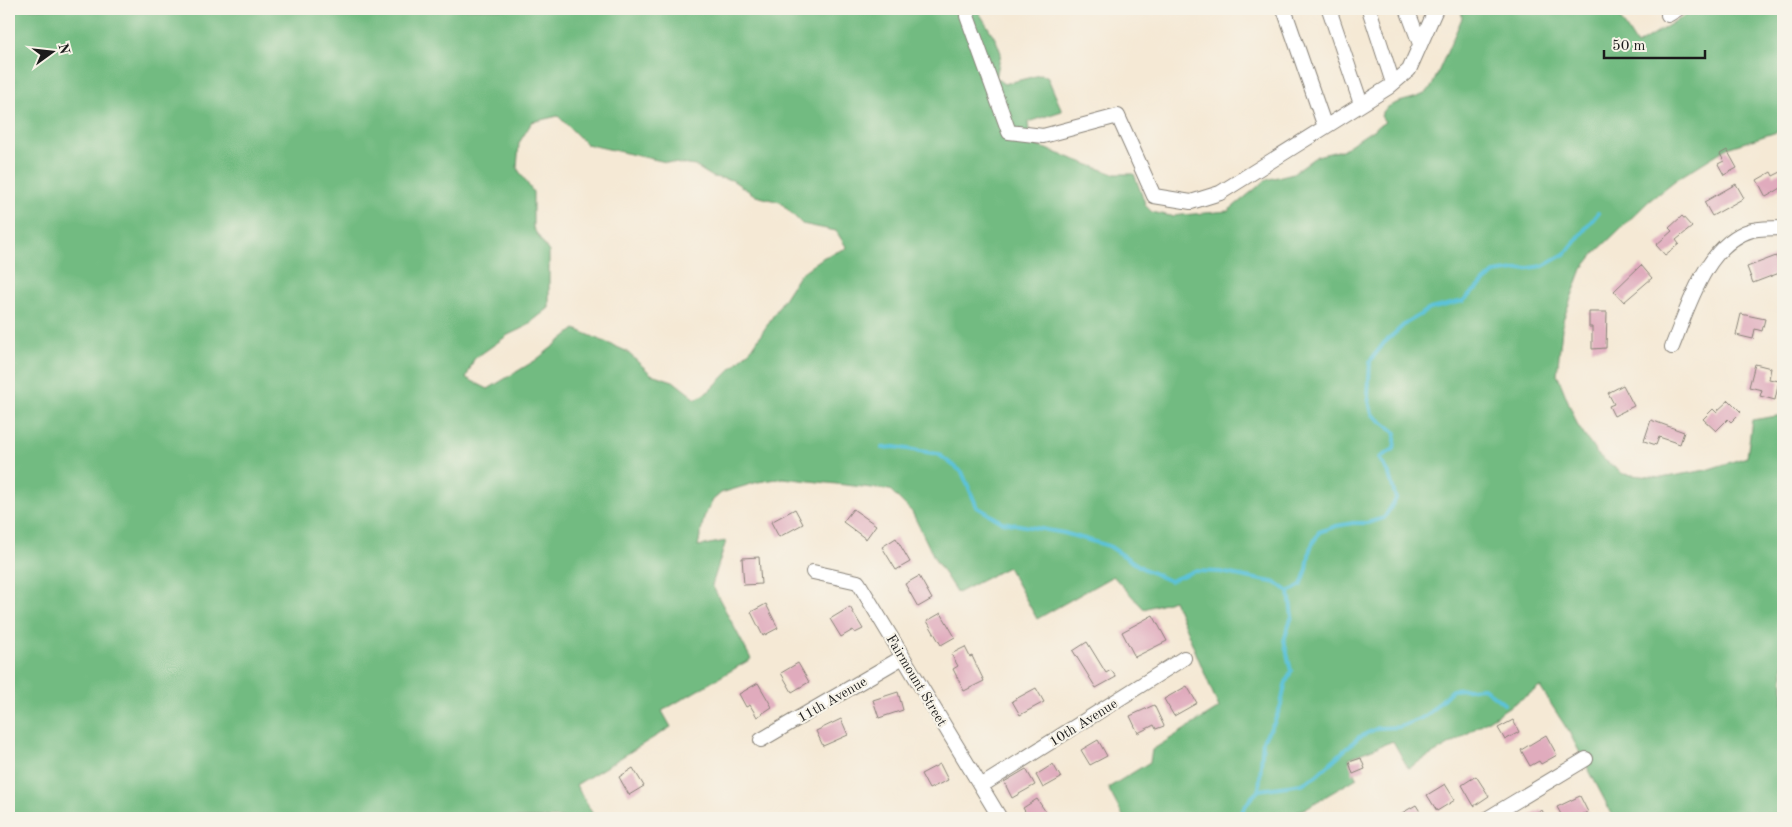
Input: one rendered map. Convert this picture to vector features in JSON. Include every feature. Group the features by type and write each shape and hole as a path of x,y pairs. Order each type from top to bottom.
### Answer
{"street":[{"path":"967,9 967,16 1008,132 1043,136 1118,116 1154,196 1191,202 1220,193 1393,83 1409,70 1436,9"},
{"path":"1284,9 1325,127"},
{"path":"1329,9 1361,104"},
{"path":"1369,9 1393,83"},
{"path":"1407,9 1420,44"},
{"path":"1672,347 1701,277 1713,259 1740,236 1753,230 1783,228"},
{"name":"Fairmount Street","path":"813,572 858,582 1000,818"},
{"name":"11th Avenue","path":"761,740 903,657"},
{"name":"10th Avenue","path":"981,786 1184,658"},
{"path":"1488,818 1586,760"}],"green space":[{"path":"9,9 977,9 996,40 1001,53 996,78 1004,84 1040,75 1047,76 1062,111 1028,122 1030,140 1038,146 1114,174 1134,174 1146,206 1152,212 1171,216 1228,211 1266,180 1293,173 1317,156 1342,150 1385,122 1381,116 1389,106 1422,95 1432,86 1462,18 1461,9 1614,9 1637,45 1695,9 1782,9 1783,11 1783,130 1727,148 1677,179 1649,201 1594,254 1582,269 1563,320 1557,374 1578,426 1597,454 1623,474 1661,478 1706,470 1747,457 1752,420 1783,415 1783,818 1614,818 1569,732 1540,687 1454,742 1408,768 1393,741 1349,758 1357,778 1304,809 1279,818 1124,818 1108,788 1150,762 1152,750 1219,708 1174,600 1144,609 1113,576 1037,619 1008,567 957,593 936,561 912,512 890,490 783,478 758,482 721,493 713,500 704,517 698,546 726,541 712,585 751,659 662,711 671,727 576,785 595,818 9,818","holes":["558,116 586,144 666,162 695,166 713,177 732,180 756,196 780,202 802,224 836,231 847,248 824,257 800,274 753,347 709,391 696,399 673,381 651,374 626,351 575,329 536,360 488,389 466,378 474,359 508,335 525,327 549,308 549,252 533,228 533,192 517,168 519,143 532,122"]}],"building":[{"path":"1727,150 1737,168 1724,175 1718,164 1724,161 1720,154"},
{"path":"1783,171 1783,187 1766,197 1757,180 1771,172 1773,176"},
{"path":"1736,184 1744,198 1712,216 1704,202"},
{"path":"1682,216 1692,227 1676,240 1679,244 1665,255 1656,245 1672,231 1669,228"},
{"path":"1776,256 1782,272 1753,283 1747,267"},
{"path":"1641,265 1652,278 1624,302 1614,291"},
{"path":"1589,312 1607,312 1606,348 1592,349 1592,327 1589,327"},
{"path":"1741,314 1765,319 1762,331 1755,329 1753,339 1736,335"},
{"path":"1755,364 1771,368 1769,379 1779,381 1775,400 1760,396 1762,390 1749,387"},
{"path":"1623,385 1634,406 1614,416 1609,406 1614,404 1608,393"},
{"path":"1729,400 1741,412 1731,422 1728,419 1716,431 1703,419 1713,409 1716,412"},
{"path":"1651,420 1684,432 1680,444 1659,437 1656,445 1644,441"},
{"path":"795,509 803,524 779,537 771,522"},
{"path":"853,509 876,525 866,539 843,522"},
{"path":"896,538 910,562 896,570 882,547"},
{"path":"759,557 761,584 744,585 742,558"},
{"path":"919,576 932,599 918,607 905,584"},
{"path":"766,604 778,628 763,636 751,612"},
{"path":"850,607 863,629 855,633 853,630 841,637 830,619"},
{"path":"941,613 955,637 941,645 927,621"},
{"path":"1153,615 1167,641 1135,657 1122,632"},
{"path":"1087,642 1106,673 1111,670 1116,677 1096,688 1073,651"},
{"path":"965,647 970,657 972,656 984,681 964,691 953,669 958,666 951,654"},
{"path":"798,663 809,682 792,692 781,673"},
{"path":"758,683 772,707 757,717 750,705 746,707 739,694"},
{"path":"1187,686 1197,703 1174,716 1164,699"},
{"path":"1036,688 1044,702 1020,715 1012,701"},
{"path":"898,692 903,710 879,718 873,700"},
{"path":"1154,705 1164,726 1156,729 1154,725 1138,733 1130,716"},
{"path":"841,719 848,735 823,746 816,731"},
{"path":"1513,720 1519,732 1505,740 1498,728"},
{"path":"1546,735 1557,755 1541,764 1539,761 1530,766 1521,750"},
{"path":"1098,740 1107,756 1090,765 1081,750"},
{"path":"1361,758 1365,769 1353,774 1349,762"},
{"path":"940,764 948,780 929,789 921,774"},
{"path":"1053,764 1061,778 1043,788 1036,775"},
{"path":"633,768 644,786 629,795 619,777"},
{"path":"1026,769 1035,785 1012,798 1004,782"},
{"path":"1476,776 1489,796 1474,806 1462,785"},
{"path":"1445,784 1455,800 1437,811 1427,795"},
{"path":"1580,796 1588,812 1575,818 1563,818 1557,807"},
{"path":"1037,799 1050,818 1029,818 1023,808"},
{"path":"1416,805 1424,818 1405,818 1402,813"},
{"path":"1542,810 1546,818 1525,818"}],"waterway":[{"path":"1289,592 1301,585 1307,569 1310,549 1319,532 1336,526 1367,523 1384,518 1396,499 1389,474 1379,458 1394,449 1396,433 1372,414 1368,397 1370,361 1384,343 1406,323 1430,309 1463,301 1494,273 1543,266 1566,253 1598,213"},
{"path":"882,448 895,447 938,454 962,472 977,507 1002,522 1064,533 1109,546 1142,568 1170,581 1194,571 1220,572 1277,583 1289,592 1292,616 1284,640 1291,671 1274,723 1263,740 1259,790 1250,799 1239,818"},
{"path":"1259,790 1302,784 1316,776 1359,737 1378,728 1400,727 1426,716 1452,690 1484,688 1504,704"}]}
